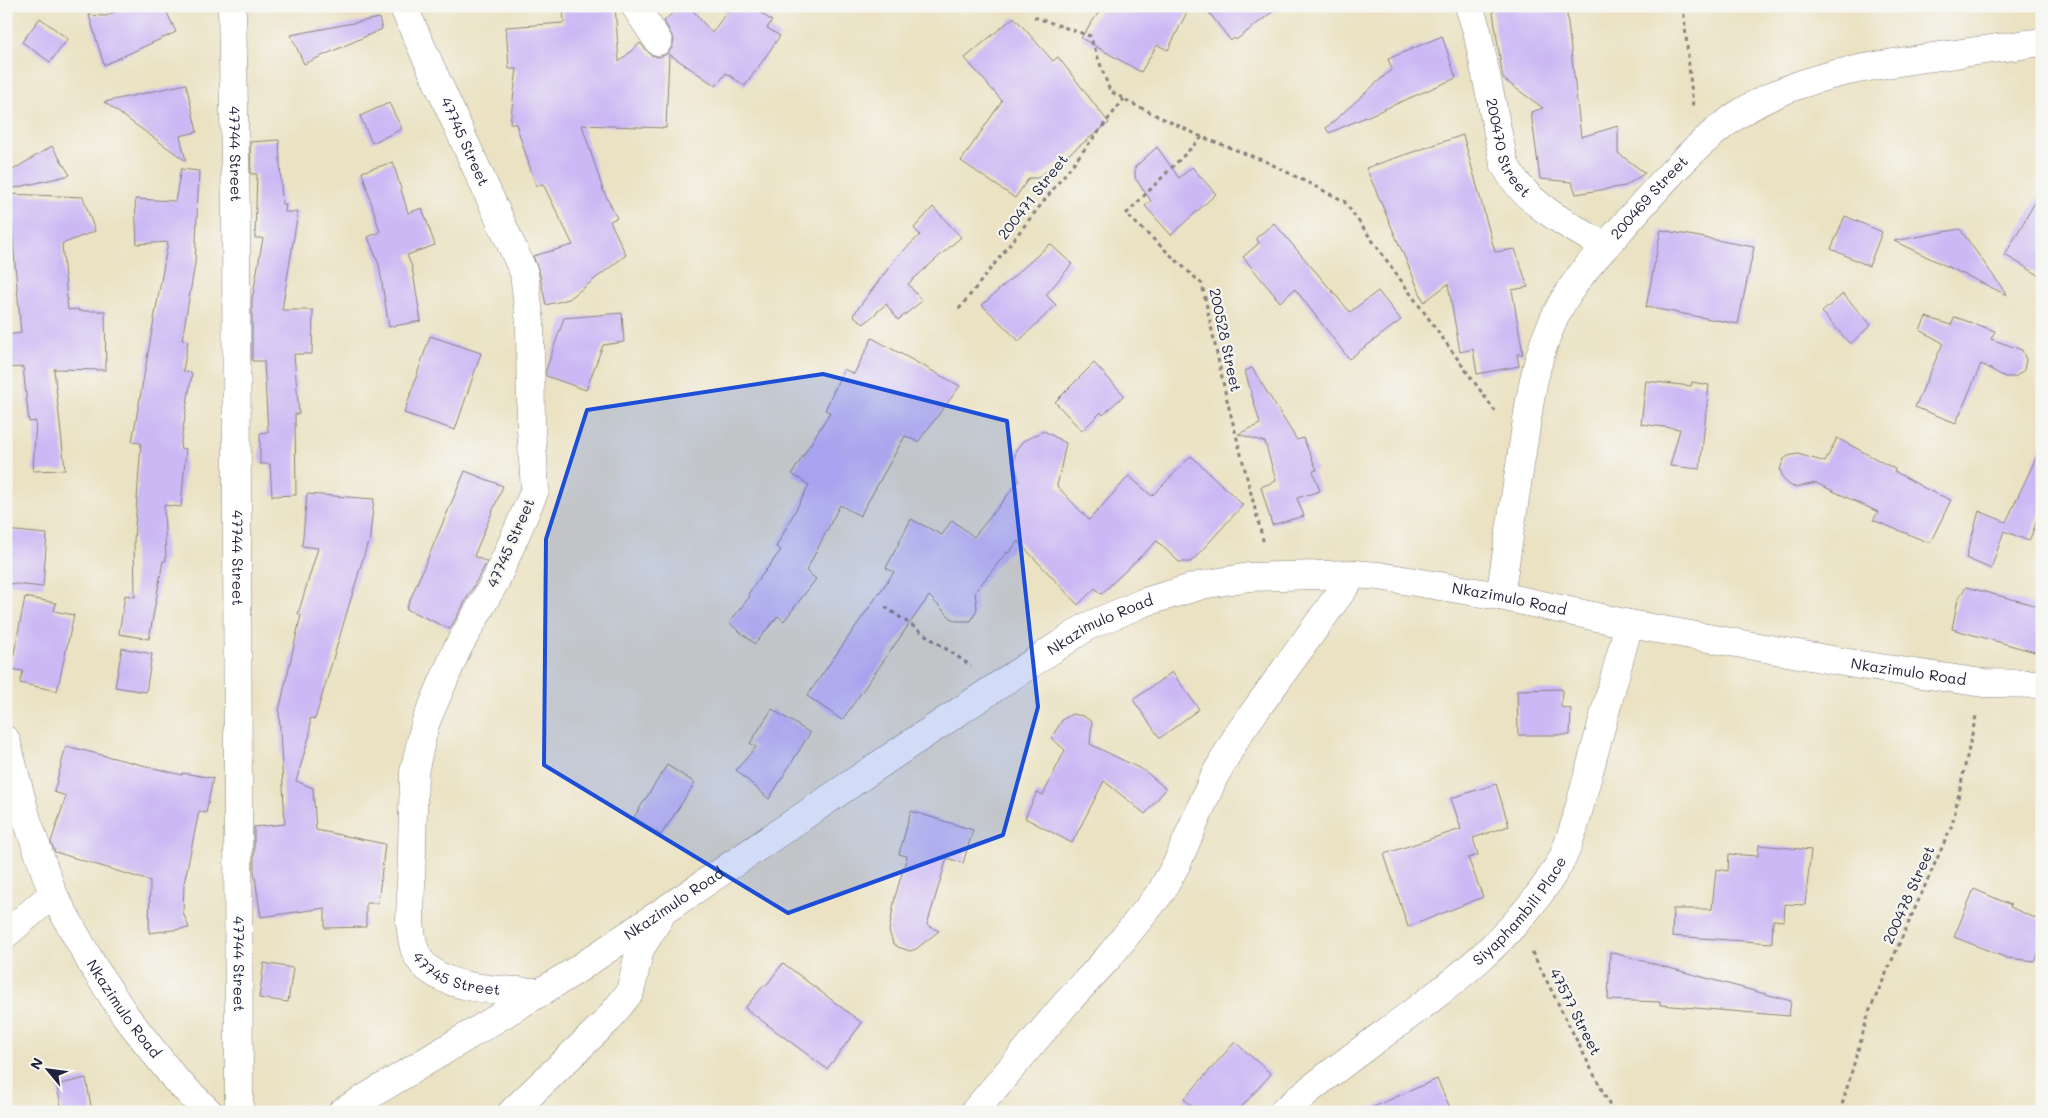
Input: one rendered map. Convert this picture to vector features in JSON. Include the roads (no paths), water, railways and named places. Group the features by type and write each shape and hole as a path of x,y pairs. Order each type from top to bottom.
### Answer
{"street":[{"name":"47744 Street","path":"232,6 236,216 239,1112"},
{"name":"47745 Street","path":"402,6 524,273 530,324 531,429 535,490 496,580 457,649 425,724 414,772 410,923 413,946 420,961 435,974 453,981 478,988 541,992"},
{"path":"635,6 658,41"},
{"name":"200470 Street","path":"1469,6 1477,31 1504,163 1510,176 1519,188 1539,205 1605,246"},
{"name":"200469 Street","path":"1500,596 1535,369 1544,342 1566,297 1578,279 1634,212 1694,152 1740,113 1760,101 1814,80 1872,66 2042,42"},
{"name":"Nkazimulo Road","path":"342,1112 572,973 998,684 1088,626 1145,602 1202,585 1248,577 1354,574 1500,596 1629,624 1860,665 1983,683 2042,684"},
{"path":"974,1112 1068,1001 1108,958 1161,892 1177,863 1214,777 1238,733 1354,574"},
{"name":"Siyaphambili Place","path":"1283,1112 1463,974 1517,922 1562,858 1585,787 1629,624"},
{"name":"Nkazimulo Road","path":"6,740 28,820 53,894 92,966 125,1016 175,1079 209,1112"},
{"path":"6,934 53,894"},
{"path":"512,1112 607,1021 630,992 640,949 664,909"}]}
